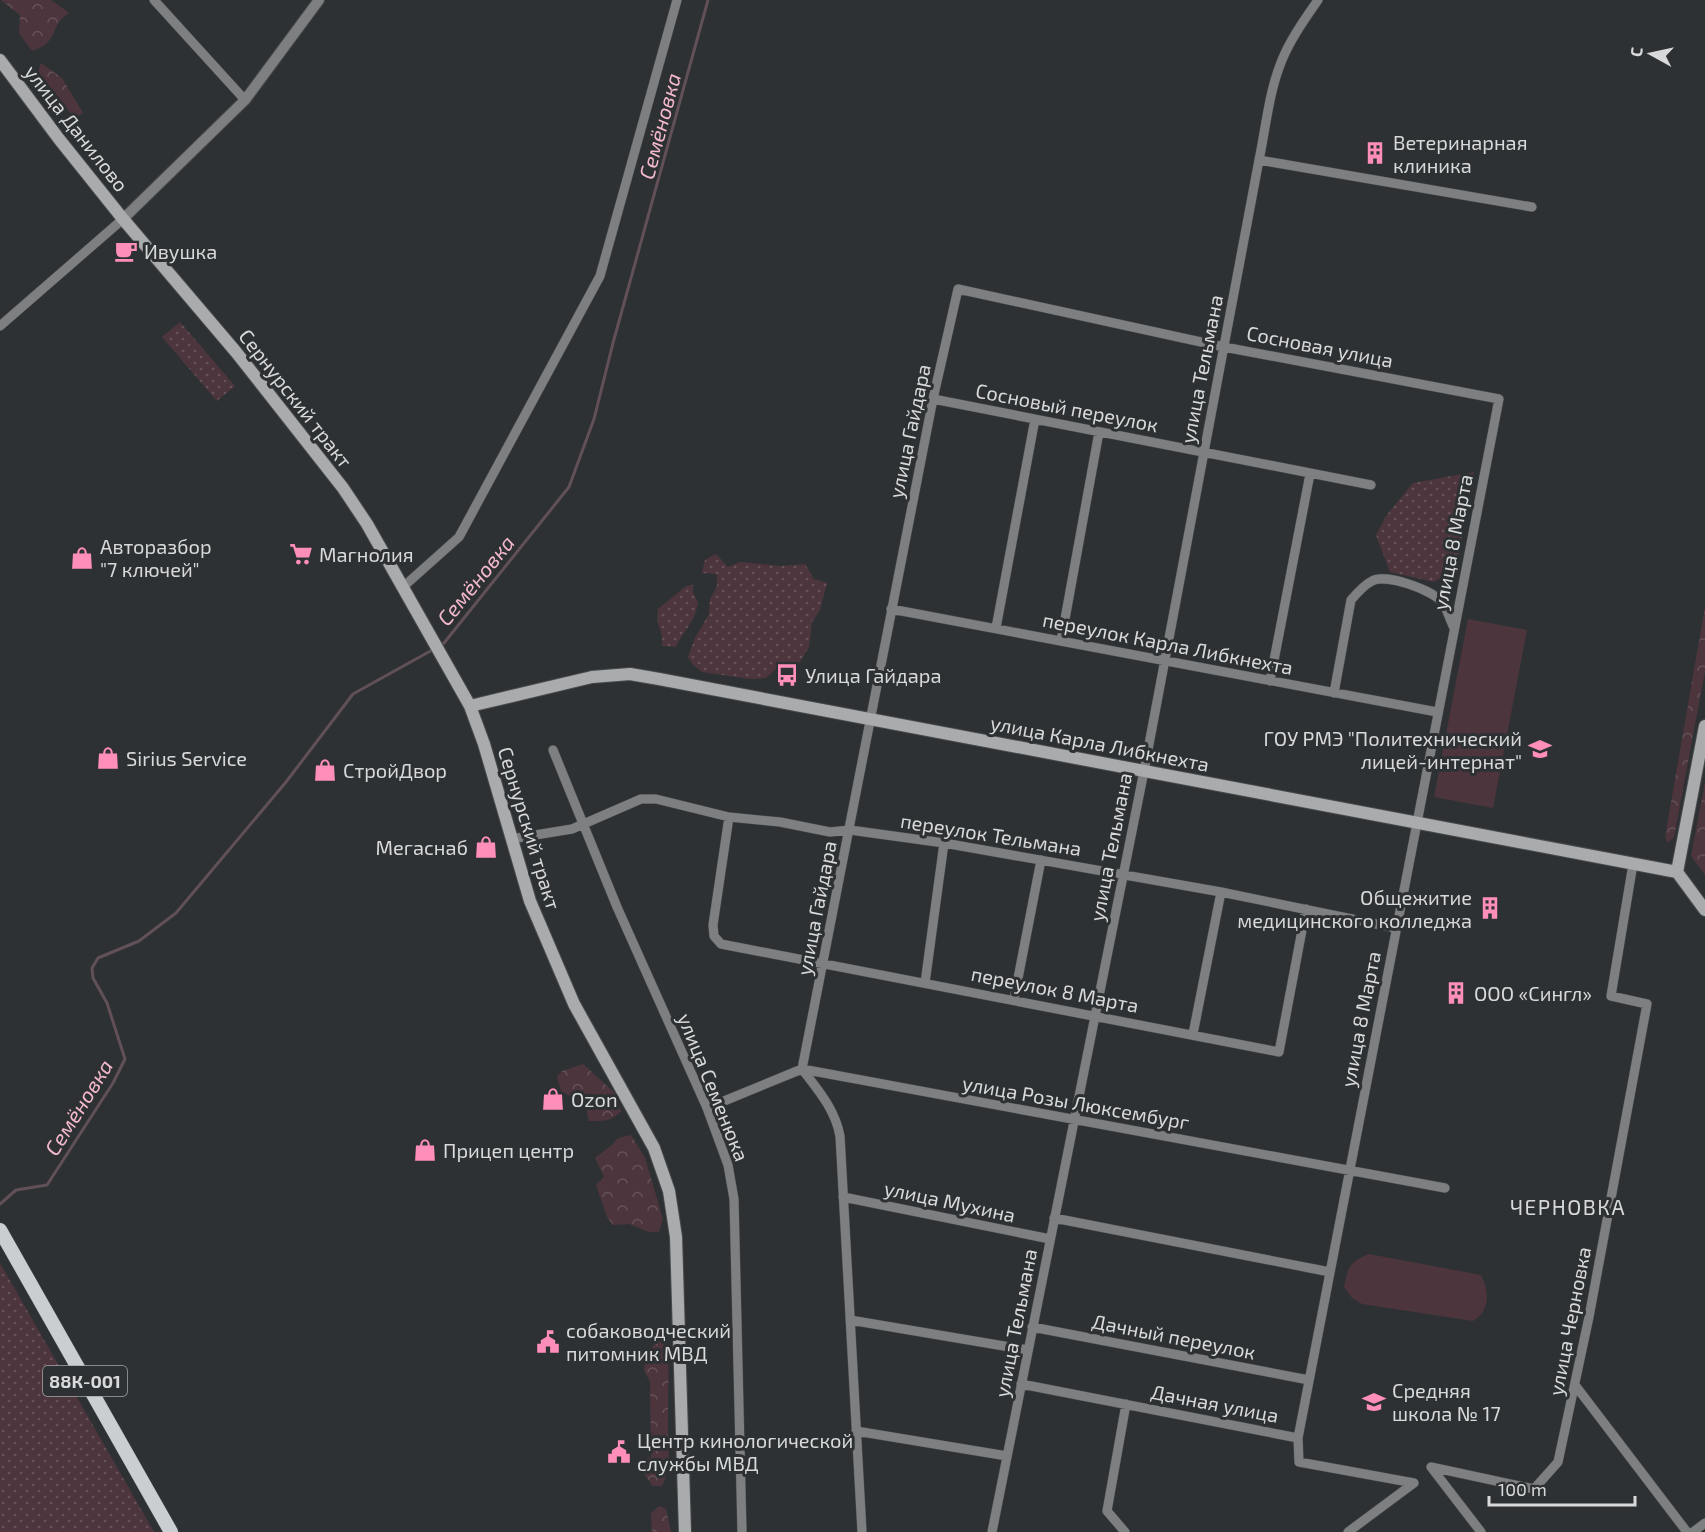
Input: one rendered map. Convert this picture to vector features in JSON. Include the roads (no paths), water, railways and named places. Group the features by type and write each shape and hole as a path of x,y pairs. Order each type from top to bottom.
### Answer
{"main road":[{"name":"улица Данилово","path":"0,60 123,219"},
{"name":"Сернурский тракт","path":"123,219 236,352 343,488 367,524 470,706 484,744 530,901 574,1004 654,1149 669,1191 676,1237 685,1532"},
{"name":"улица Карла Либкнехта","path":"470,706 592,677 630,675 683,683 1677,872"},
{"path":"1705,726 1677,872 1705,910"},
{"name":"88К-001","path":"0,1230 171,1532"}],"street":[{"path":"154,0 245,100"},
{"path":"0,326 123,219 245,100 319,0"},
{"path":"403,587 459,537 600,276 677,0"},
{"name":"улица Тельмана","path":"992,1532 1144,771 1259,160 1282,60 1318,0"},
{"path":"1259,160 1532,207"},
{"name":"Сосновая улица","path":"958,289 1224,346 1499,399"},
{"name":"улица Гайдара","path":"802,1069 933,399 958,289"},
{"name":"Сосновый переулок","path":"933,399 1371,485"},
{"name":"улица 8 Марта","path":"1348,1532 1414,1483 1299,1462 1298,1438 1499,399"},
{"path":"996,628 1035,419"},
{"path":"1061,641 1099,432"},
{"path":"1270,681 1310,474"},
{"path":"1334,693 1352,600 1359,590 1374,579 1392,579 1424,590 1441,601 1454,628"},
{"name":"переулок Карла Либкнехта","path":"891,609 1437,712"},
{"name":"улица Семенюка","path":"553,750 617,907 707,1108 728,1165 734,1199 742,1532"},
{"name":"переулок Тельмана","path":"511,839 572,829 641,799 656,799 729,818 780,822 830,832 850,830 944,843 1123,874 1396,928"},
{"name":"переулок 8 Марта","path":"729,818 713,925 714,936 721,944 1279,1052 1306,909"},
{"path":"925,983 944,843"},
{"path":"1014,999 1041,860"},
{"name":"улица Черновка","path":"1481,1532 1431,1467 1534,1489 1558,1462 1590,1317 1647,1004 1611,996 1633,864"},
{"path":"1193,1034 1221,892"},
{"path":"707,1108 802,1069 826,1101 837,1123 842,1150 862,1532"},
{"name":"улица Розы Люксембург","path":"802,1069 1445,1188"},
{"name":"улица Мухина","path":"843,1197 1050,1239"},
{"path":"1054,1218 1330,1272"},
{"path":"850,1320 1028,1350"},
{"name":"Дачный переулок","path":"1032,1327 1309,1380"},
{"name":"Дачная улица","path":"1021,1384 1298,1438"},
{"path":"1575,1385 1687,1532"},
{"name":"Дачная улица","path":"1125,1532 1107,1510 1126,1404"},
{"path":"856,1431 1007,1456"},
{"path":"1693,1532 1705,1523"}],"waterway":[{"name":"Семёновка","path":"439,645 444,643 569,487 594,419 708,0"},
{"name":"Семёновка","path":"0,1204 16,1190 47,1185 113,1083 125,1059 107,1003 93,978 92,968 98,958 139,941 176,913 286,782 353,694 434,649"}],"place":[{"name":"Ветеринарная клиника","path":"1375,153"},
{"name":"Ивушка","path":"126,251"},
{"name":"Магнолия","path":"301,554"},
{"name":"Авторазбор \"7 ключей\"","path":"82,558"},
{"name":"Улица Гайдара","path":"787,675"},
{"name":"ГОУ РМЭ \"Политехнический лицей-интернат\"","path":"1540,749"},
{"name":"Sirius Service","path":"108,758"},
{"name":"СтройДвор","path":"325,770"},
{"name":"Мегаснаб","path":"486,847"},
{"name":"Общежитие медицинского колледжа","path":"1490,908"},
{"name":"ООО «Сингл»","path":"1456,993"},
{"name":"Ozon","path":"553,1099"},
{"name":"Прицеп центр","path":"425,1150"},
{"name":"собаководческий питомник МВД","path":"548,1342"},
{"name":"Средняя школа № 17","path":"1374,1402"},
{"name":"Центр кинологической службы МВД","path":"619,1452"}],"district":[{"name":"ЧЕРНОВКА","path":"1568,1206"}]}
